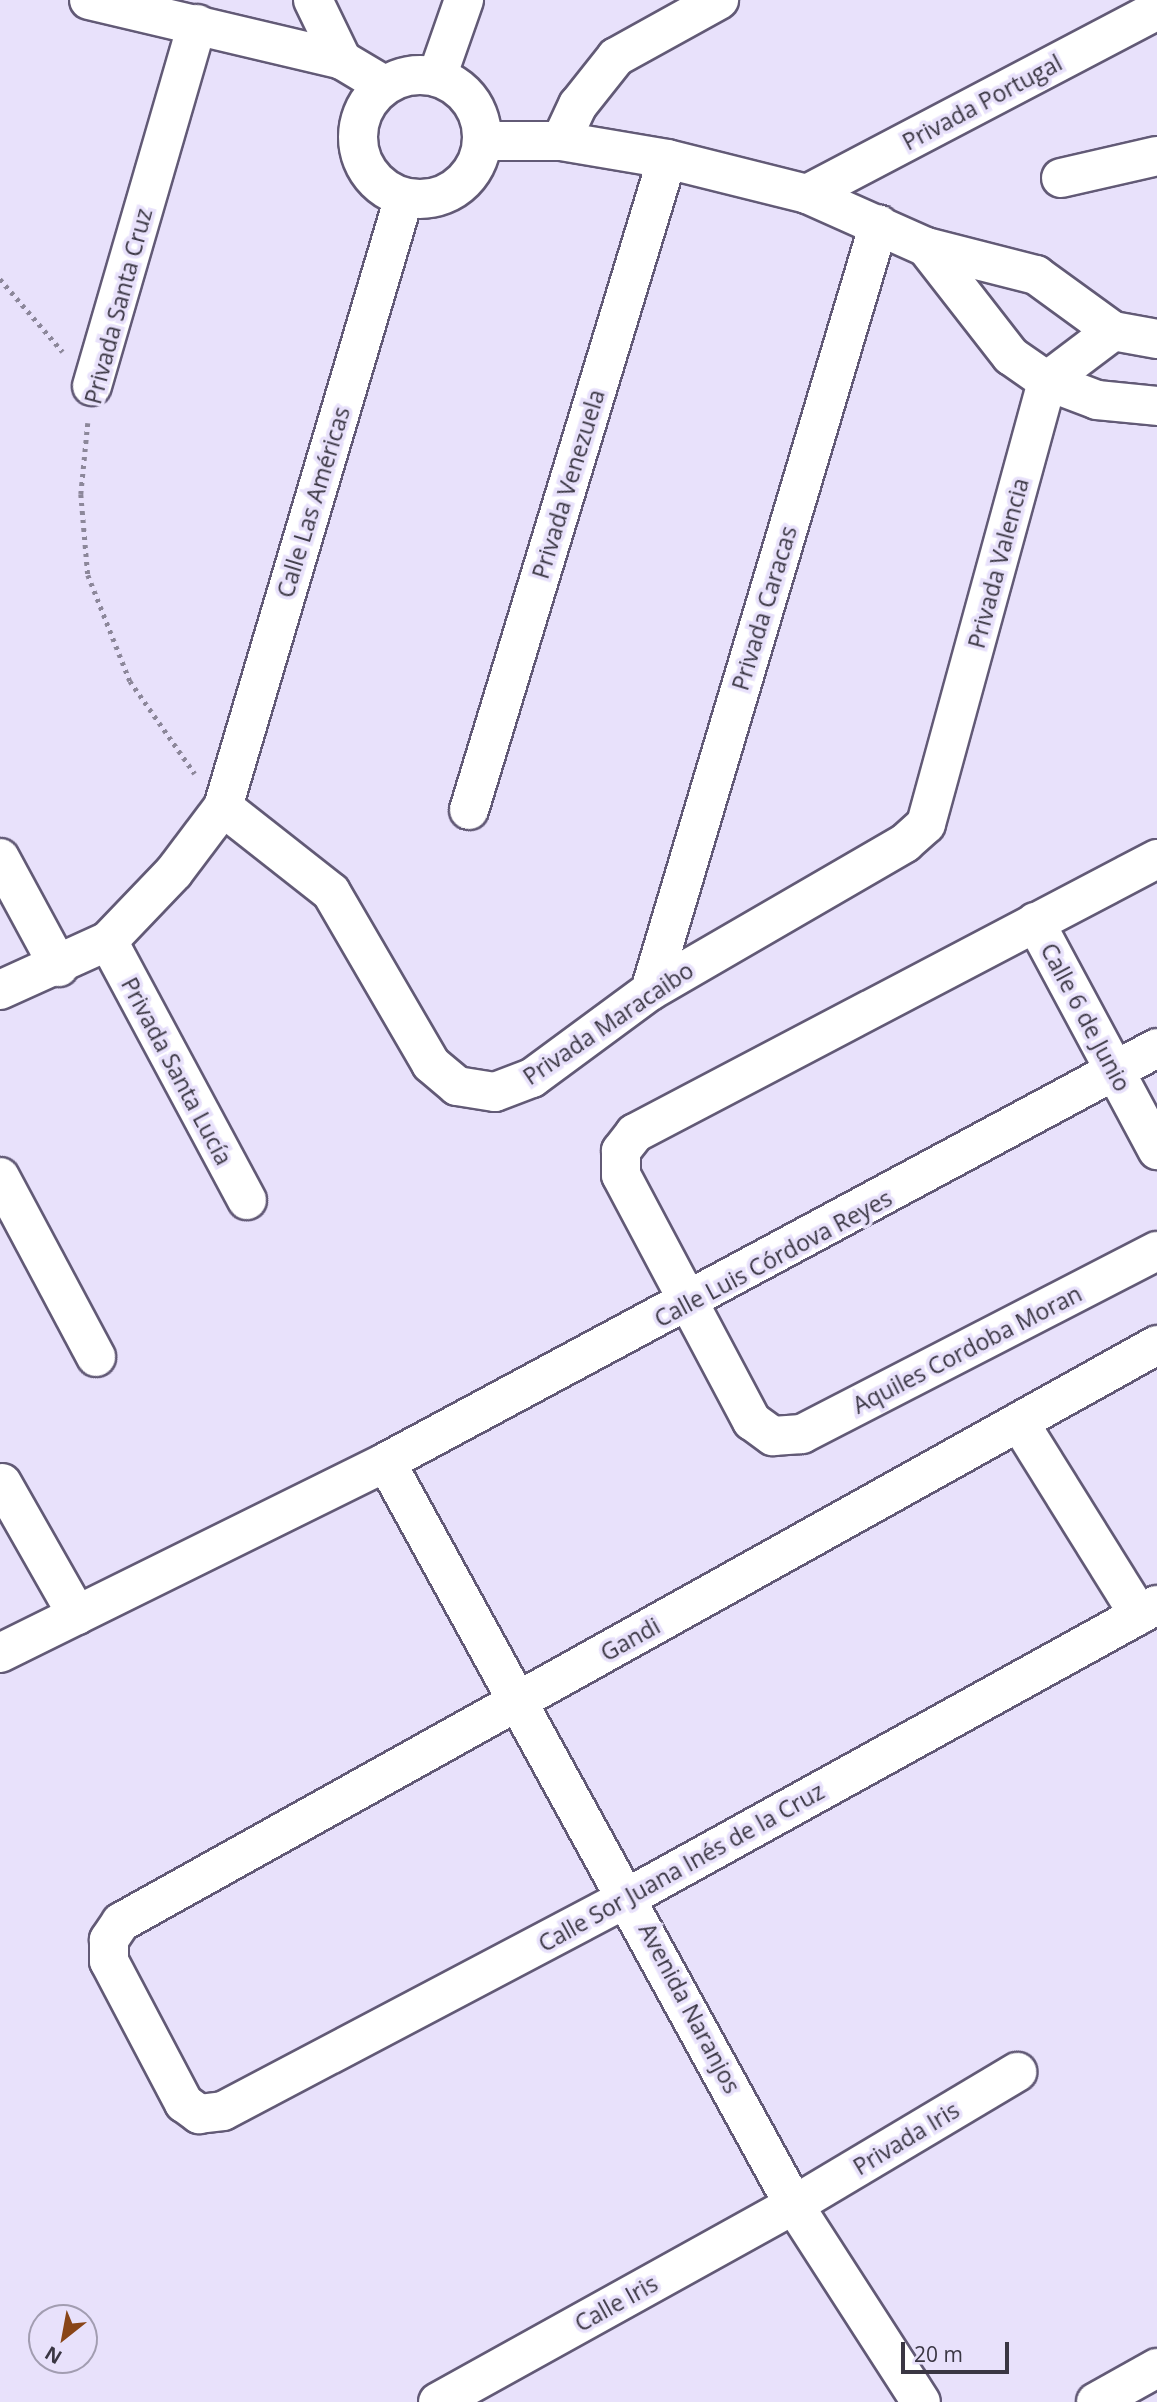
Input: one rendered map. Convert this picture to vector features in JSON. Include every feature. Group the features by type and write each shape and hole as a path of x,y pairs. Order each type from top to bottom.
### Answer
{"street":[{"path":"89,0 342,60 384,85"},
{"path":"313,0 342,60"},
{"path":"437,77 464,0"},
{"path":"561,141 596,77 616,57 719,0"},
{"name":"Privada Portugal","path":"807,194 1157,10"},
{"name":"Privada Santa Cruz","path":"92,386 197,24"},
{"path":"410,75 437,77 471,101 482,141 471,171 447,193 404,197 382,187 358,147 358,124 384,85 410,75"},
{"path":"482,141 561,141 667,159 807,194 926,247 1036,275 1113,331 1157,339"},
{"path":"1061,178 1157,156"},
{"name":"Privada Venezuela","path":"469,810 667,159"},
{"name":"Calle Las Américas","path":"223,807 404,197"},
{"name":"Privada Caracas","path":"650,991 879,224"},
{"path":"926,247 1011,356 1046,381 1097,400 1157,406"},
{"path":"1046,381 1113,331"},
{"name":"Privada Valencia","path":"926,824 1046,381"},
{"path":"0,990 59,967 108,942 174,872 223,807"},
{"name":"Privada Maracaibo","path":"223,807 331,892 431,1064 457,1086 495,1092 532,1078 650,991 905,844 926,824"},
{"path":"0,858 59,967"},
{"path":"691,1302 621,1175 621,1151 635,1133 1157,859"},
{"name":"Calle 6 de Junio","path":"1035,922 1157,1150"},
{"name":"Privada Santa Lucía","path":"108,942 247,1200"},
{"name":"Calle Luis Córdova Reyes","path":"0,1653 386,1462 1116,1074 1157,1048"},
{"path":"0,1177 96,1357"},
{"name":"Aquiles Cordoba Moran","path":"691,1302 752,1421 773,1436 802,1434 1157,1251"},
{"name":"Gandi","path":"199,2114 184,2103 115,1973 109,1940 121,1922 1157,1345"},
{"path":"1019,1422 1148,1610"},
{"name":"Avenida Naranjos","path":"386,1462 514,1704 630,1896 794,2205 921,2402"},
{"path":"2,1483 77,1615"},
{"name":"Calle Sor Juana Inés de la Cruz","path":"199,2114 223,2111 630,1896 1148,1610"},
{"name":"Privada Iris","path":"794,2205 1017,2072"},
{"name":"Calle Iris","path":"438,2402 794,2205"},
{"path":"1096,2402 1157,2368"}],"path":[{"path":"0,279 92,386"},
{"name":"Privada Santa Cruz","path":"92,386 81,494 88,575 130,681 169,745 223,807"}]}
